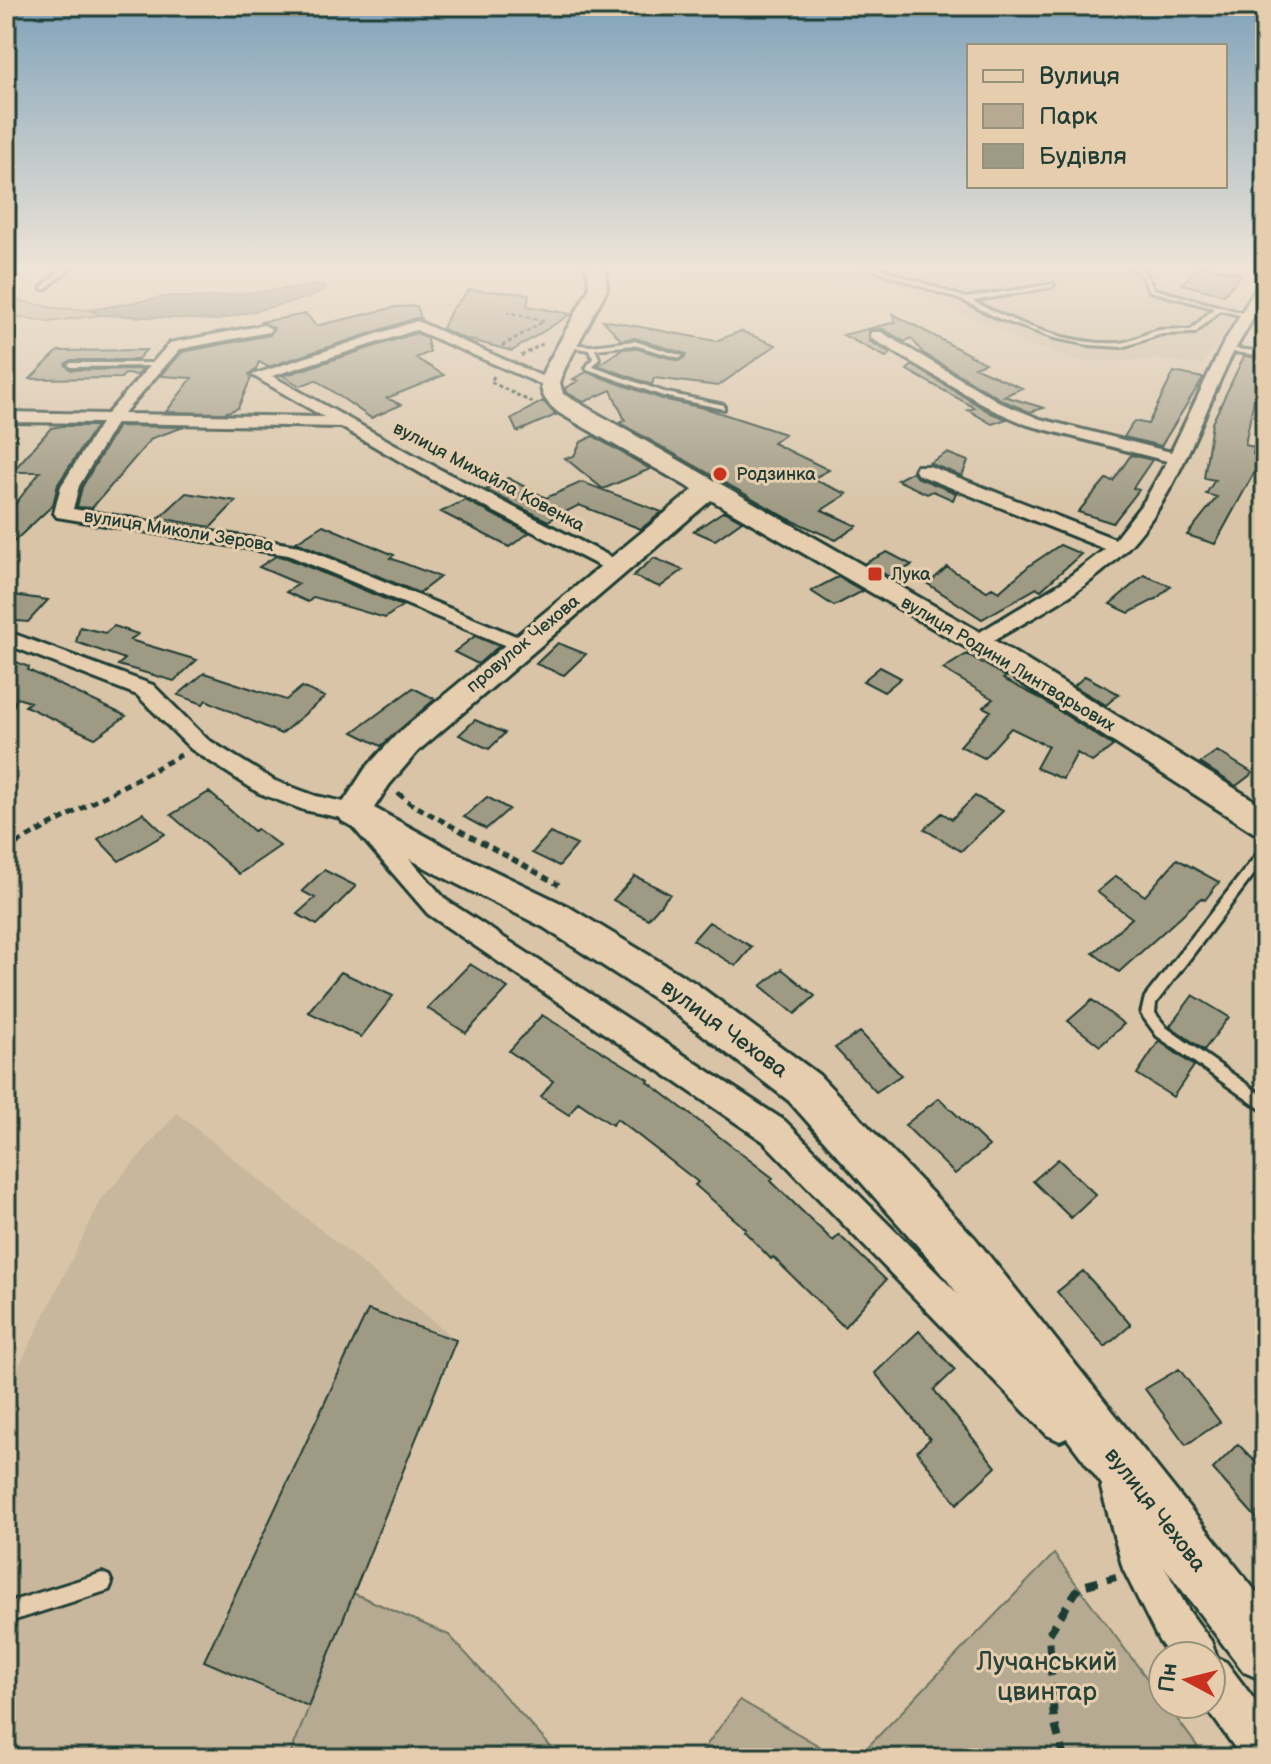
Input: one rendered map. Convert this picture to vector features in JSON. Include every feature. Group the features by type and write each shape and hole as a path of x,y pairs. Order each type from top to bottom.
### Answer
{"main road":[{"path":"550,383 566,348"},
{"name":"вулиця Родини Линтварьових","path":"550,383 553,397 567,408 707,491 977,642 1265,823"},
{"name":"провулок Чехова","path":"354,812 377,777 407,743 707,491"},
{"name":"вулиця Чехова","path":"354,812 448,864 556,917 681,995 804,1088 958,1255 1265,1651"}],"street":[{"name":"вулиця Миколи Зерова","path":"173,348 113,416 70,486 63,513 292,550 521,645"},
{"name":"вулиця Родини Линтварьових","path":"312,357 340,348"},
{"name":"вулиця Родини Линтварьових","path":"472,348 550,383"},
{"path":"899,348 998,407 1034,422 1178,459"},
{"path":"977,642 1063,594 1118,547 1152,503 1178,459 1228,350"},
{"name":"вулиця Михайла Ковенка","path":"312,357 259,375 435,474 616,567"},
{"name":"вулиця Михайла Ковенка","path":"6,417 113,416 344,422"},
{"path":"923,470 1118,547"},
{"name":"вулиця Чехова","path":"6,637 145,690 199,744 267,787 313,804 354,812"},
{"path":"354,812 437,907 774,1131 985,1342 1057,1420 1112,1455 1144,1569 1184,1640"},
{"path":"1227,1699 1265,1752"}],"lane":[{"path":"591,348 596,358 589,368 665,395 721,407"},
{"path":"653,348 680,356"},
{"path":"1228,350 1265,354"},
{"path":"71,365 156,365"},
{"path":"1265,852 1150,1001 1148,1014 1162,1032 1265,1105"},
{"path":"6,1613 102,1583"}],"path":[{"path":"496,384 536,404"},
{"path":"6,849 52,820 134,784 199,744"},
{"path":"1064,1758 1054,1721 1049,1634 1079,1587 1144,1569"}],"shaded area":[{"path":"1040,348 1213,348 1202,365 1155,359 1086,362"},
{"path":"177,1113 456,1340 289,1758 6,1758 6,1393 101,1200"}],"green space":[{"name":"Лучанський цвинтар","path":"1054,1554 1147,1679 1147,1720 1178,1720 1206,1758 857,1758"},
{"path":"353,1593 449,1635 561,1758 289,1758"},
{"path":"740,1700 840,1758 697,1758"}],"building":[{"path":"201,348 324,348 268,367 259,362 255,371 249,374 251,378 238,408 225,413 166,412 192,378 161,376 182,352"},
{"path":"369,348 429,348 430,352 416,358 444,375 387,398 401,405 371,418 316,380 300,386 283,376"},
{"path":"635,348 679,361 686,354 668,348 771,348 718,386 654,378 652,385 598,365 622,349"},
{"path":"869,348 882,348 891,353 886,357"},
{"path":"919,348 957,348 985,363 974,367 1022,388 1004,396 1044,408 1030,412 1004,401"},
{"path":"146,350 137,360 71,360 65,364 71,370 143,369 138,375 30,379 58,351"},
{"path":"1244,356 1265,359 1265,384 1257,383 1245,445 1254,447 1253,454 1261,460 1215,544 1187,535 1217,497 1206,494 1215,480 1204,478 1212,423"},
{"path":"912,365 991,413 1007,419 992,424 968,410 975,408 907,370"},
{"path":"586,372 662,399 708,409 785,434 773,443 829,470 812,479 847,494 822,510 857,526 836,540 789,519 620,423 625,420 611,390 584,402 566,392 565,388 578,381 573,379"},
{"path":"1174,372 1203,378 1161,446 1124,437 1134,421 1148,424"},
{"path":"543,401 556,415 517,432 511,419"},
{"path":"96,426 58,484 53,505 6,549 6,516 40,472 12,472 51,428"},
{"path":"118,426 184,427 152,438 92,508 77,507 82,487"},
{"path":"593,436 650,469 603,489 565,458 574,456 581,442"},
{"path":"947,453 968,461 962,476 929,463"},
{"path":"1131,455 1152,460 1133,488 1139,490 1113,523 1078,512 1106,479 1113,481"},
{"path":"912,472 916,477 956,493 953,500 933,491 927,494 897,480"},
{"path":"508,478 546,498 582,482 662,512 641,529 579,505 548,521 486,490"},
{"path":"186,493 236,501 211,527 159,518"},
{"path":"465,500 529,533 509,547 441,512"},
{"path":"724,511 742,521 715,540 694,531"},
{"path":"323,525 394,555 390,558 440,577 419,593 296,542"},
{"path":"1060,545 1081,554 1041,590 1037,588 982,619 928,584 947,567 987,591 992,588 999,592 1030,565"},
{"path":"887,552 912,565 890,577 865,563"},
{"path":"276,556 402,606 385,618 314,597 308,602 286,592 299,584 259,567"},
{"path":"654,558 683,570 660,587 633,576"},
{"path":"1144,575 1171,586 1156,599 1129,613 1110,604"},
{"path":"838,577 863,591 834,606 811,591"},
{"path":"6,594 48,600 28,622 6,620"},
{"path":"114,626 138,634 130,640 197,660 174,681 118,665 125,659 76,642 80,627 105,633"},
{"path":"475,636 499,646 478,664 454,652"},
{"path":"558,643 586,654 564,675 536,664"},
{"path":"967,654 1113,746 1092,762 1077,753 1063,779 1036,768 1048,746 1011,728 984,758 960,746 991,711 983,707 993,699 943,669"},
{"path":"6,658 126,716 95,738 25,706 30,702 17,698 6,722"},
{"path":"880,667 901,678 884,692 863,681"},
{"path":"204,673 286,700 302,687 325,697 281,734 206,700 203,704 178,695"},
{"path":"1085,676 1119,694 1106,705 1074,686"},
{"path":"413,688 435,699 381,746 353,732"},
{"path":"475,720 505,733 489,749 459,735"},
{"path":"1217,751 1253,773 1236,786 1200,763"},
{"path":"209,792 254,831 257,829 280,846 239,874 171,815"},
{"path":"975,796 1003,811 961,851 924,829 942,813 952,819"},
{"path":"487,797 509,809 486,829 464,817"},
{"path":"143,813 165,834 119,861 98,839"},
{"path":"550,833 577,845 559,866 532,853"},
{"path":"1177,859 1219,882 1205,900 1201,898 1119,972 1093,953 1132,918 1097,892 1116,876 1145,896"},
{"path":"324,870 356,886 317,925 297,914 315,898 302,891"},
{"path":"635,876 670,894 648,919 613,900"},
{"path":"709,922 752,947 736,966 693,940"},
{"path":"470,964 508,988 466,1033 427,1008"},
{"path":"782,969 815,996 795,1014 761,986"},
{"path":"341,972 393,996 361,1037 308,1012"},
{"path":"1193,995 1229,1017 1204,1050 1170,1026"},
{"path":"1092,1000 1124,1024 1100,1046 1068,1021"},
{"path":"542,1015 649,1080 773,1178 771,1181 833,1241 839,1235 886,1280 844,1327 773,1257 771,1259 744,1231 746,1229 695,1185 698,1182 617,1119 612,1125 578,1102 569,1115 541,1097 553,1081 509,1051"},
{"path":"860,1032 901,1075 876,1092 835,1048"},
{"path":"1159,1041 1194,1066 1173,1097 1137,1074"},
{"path":"939,1098 989,1146 955,1174 905,1125"},
{"path":"1058,1159 1096,1195 1071,1218 1033,1181"},
{"path":"1083,1271 1131,1325 1105,1347 1057,1292"},
{"path":"368,1310 456,1340 308,1706 204,1661"},
{"path":"919,1331 955,1370 934,1390 996,1467 957,1504 917,1451 930,1439 875,1373"},
{"path":"1179,1369 1220,1422 1186,1445 1145,1389"},
{"path":"1238,1444 1265,1472 1265,1528 1213,1469"}],"place":[{"name":"Родзинка","path":"720,474"},
{"name":"Лука","path":"875,574"}]}
